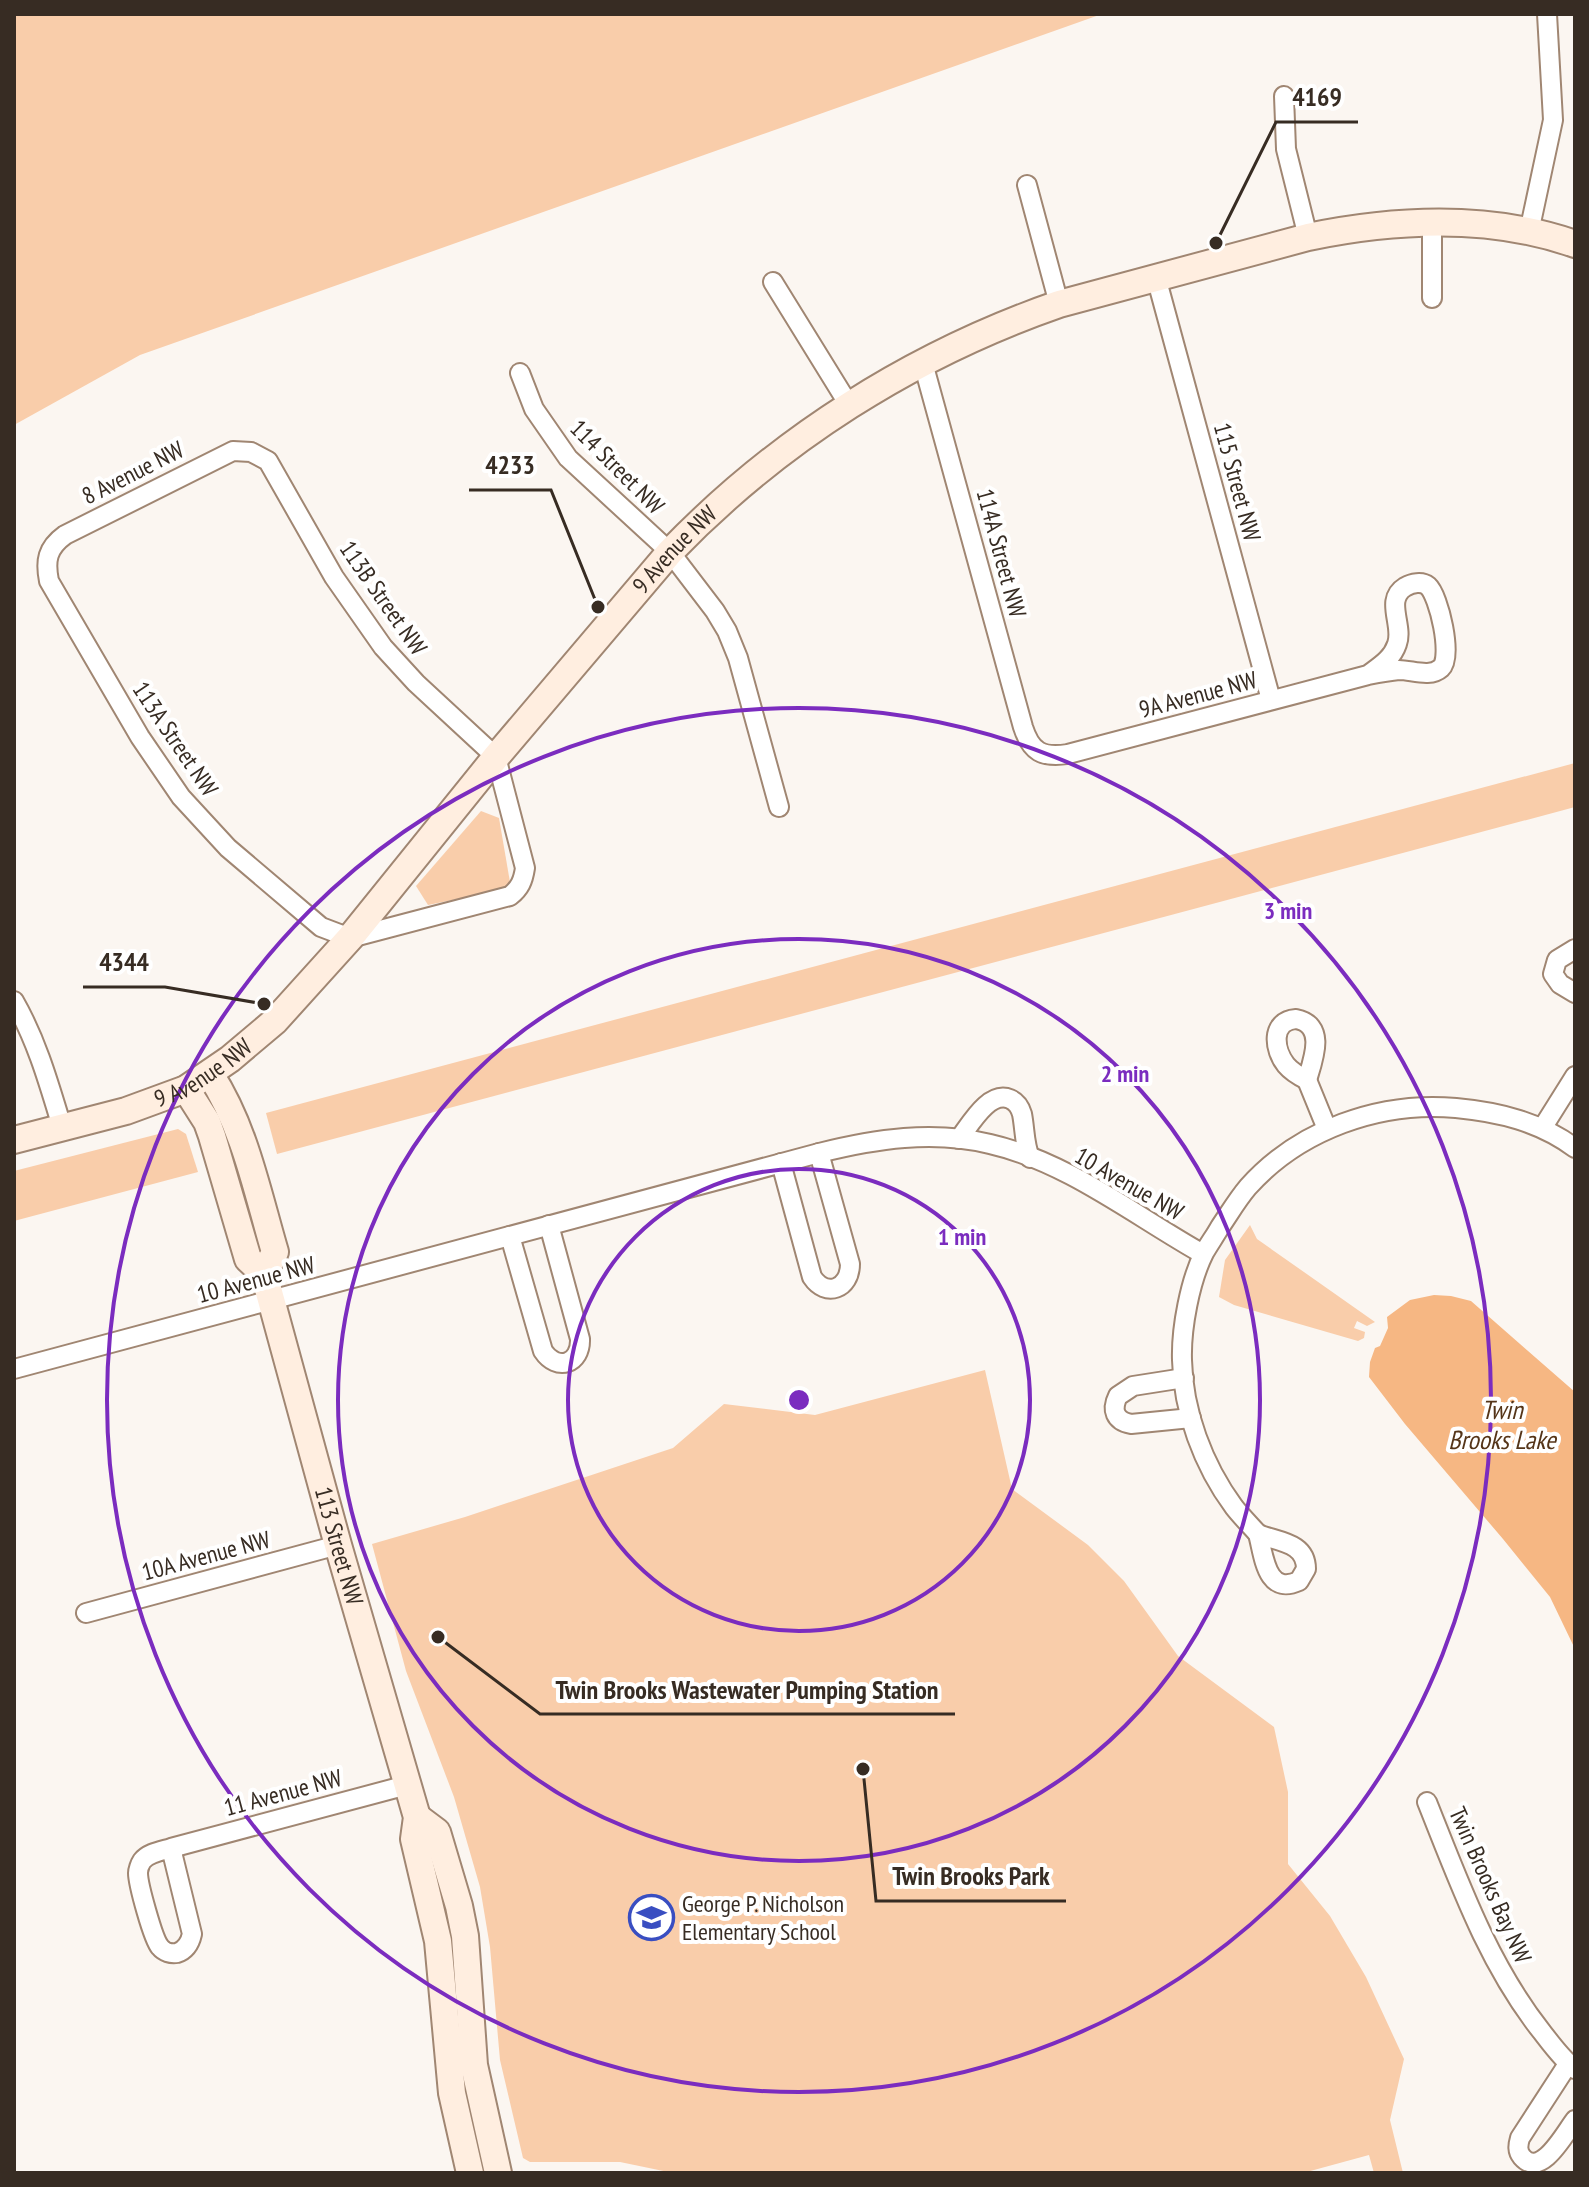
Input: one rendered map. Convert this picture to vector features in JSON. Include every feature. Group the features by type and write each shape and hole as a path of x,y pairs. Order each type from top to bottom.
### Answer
{"street":[{"path":"1529,232 1553,120 1547,14"},
{"path":"1284,96 1286,149 1308,237"},
{"path":"1027,185 1059,304"},
{"path":"1432,222 1432,298"},
{"name":"9 Avenue NW","path":"14,1140 137,1107 186,1089 210,1074 275,1021 350,938 496,757 670,552 758,471 849,405 923,363 989,331 1059,304 1308,237 1376,225 1432,222 1529,232 1575,244"},
{"name":"115 Street NW","path":"1156,277 1271,700"},
{"path":"773,282 849,405"},
{"name":"114A Street NW","path":"923,363 1023,727 1031,744 1039,752"},
{"name":"114 Street NW","path":"520,373 534,409 568,458 670,552 709,601 733,645 779,807"},
{"name":"8 Avenue NW","path":"47,557 51,548 65,535 224,455 233,451 251,452"},
{"name":"113B Street NW","path":"251,452 268,461 275,471 334,577 383,647 416,683 496,757"},
{"name":"113A Street NW","path":"47,557 49,581 140,737 181,797 228,848 321,927 350,938"},
{"name":"9A Avenue NW","path":"1039,752 1068,754 1368,675 1404,670 1431,672 1441,668 1448,656 1446,640 1429,587 1420,583 1401,589 1394,610 1399,635 1397,646 1386,662 1368,675"},
{"path":"350,938 497,900 510,896 518,889 525,868 496,757"},
{"path":"1575,949 1557,960 1553,974 1560,984 1575,993"},
{"path":"14,1001 41,1059 62,1127"},
{"name":"113 Street NW","path":"210,1074 225,1096 240,1131 275,1252 264,1274"},
{"path":"1543,1127 1575,1076"},
{"path":"1307,1080 1327,1129"},
{"name":"113 Street NW","path":"186,1089 207,1122 248,1259 264,1274 417,1817 414,1839 438,1941 452,2093 470,2173"},
{"path":"959,1139 990,1101 1008,1098 1019,1106 1030,1158"},
{"path":"1258,1534 1234,1507 1196,1434 1182,1360 1186,1315 1203,1254 1248,1187 1299,1144 1327,1129 1389,1111 1438,1107 1496,1114 1543,1127 1575,1148"},
{"name":"10 Avenue NW","path":"14,1369 781,1163 879,1140 959,1139 990,1144 1030,1158 1064,1172 1203,1254"},
{"path":"781,1163 812,1277 821,1286 834,1288 845,1282 850,1264 819,1153"},
{"path":"510,1236 543,1351 552,1361 565,1363 576,1357 580,1339 549,1225"},
{"path":"1184,1378 1133,1386 1118,1396 1114,1411 1122,1422 1131,1424 1191,1418"},
{"name":"10A Avenue NW","path":"86,1613 338,1545"},
{"name":"11 Avenue NW","path":"171,1848 192,1934 186,1948 173,1953 166,1952 155,1940 138,1876 142,1861 148,1855 171,1848 407,1785"},
{"name":"Twin Brooks Bay NW","path":"1427,1802 1471,1913 1496,1965 1526,2013 1572,2066 1520,2138 1520,2154 1534,2163 1544,2160 1575,2120"},
{"name":"113 Street NW","path":"417,1817 437,1832 459,1906 465,1936 474,2065 498,2173"}],"shaded area":[{"path":"14,14 1102,14 140,355 14,425"},
{"path":"1575,763 1575,807 277,1154 266,1113"},
{"path":"481,811 499,818 511,888 428,905 416,886"},
{"path":"178,1129 186,1134 198,1172 14,1221 14,1171"},
{"path":"1250,1225 1257,1239 1375,1322 1367,1326 1357,1321 1354,1328 1365,1332 1364,1338 1358,1341 1234,1305 1219,1297 1225,1260"},
{"path":"985,1370 1012,1489 1088,1545 1124,1581 1178,1656 1274,1727 1288,1792 1288,1864 1330,1916 1366,1977 1404,2059 1390,2120 1403,2173 1374,2173 1369,2155 1303,2173 673,2173 620,2162 530,2162 523,2158 500,2060 490,1947 480,1887 454,1797 406,1671 372,1544 465,1517 673,1448 724,1404 815,1415"}],"water":[{"name":"Twin Brooks Lake","path":"1434,1295 1471,1301 1575,1392 1575,1649 1550,1597 1369,1377 1375,1348 1380,1346 1388,1328 1387,1317 1410,1300"}],"place":[{"name":"4169","path":"1216,243"},
{"name":"4233","path":"598,607"},
{"name":"4344","path":"264,1004"},
{"name":"Twin Brooks Wastewater Pumping Station","path":"438,1637"},
{"name":"Twin Brooks Park","path":"863,1769"},
{"name":"George P. Nicholson Elementary School","path":"651,1918"}]}
